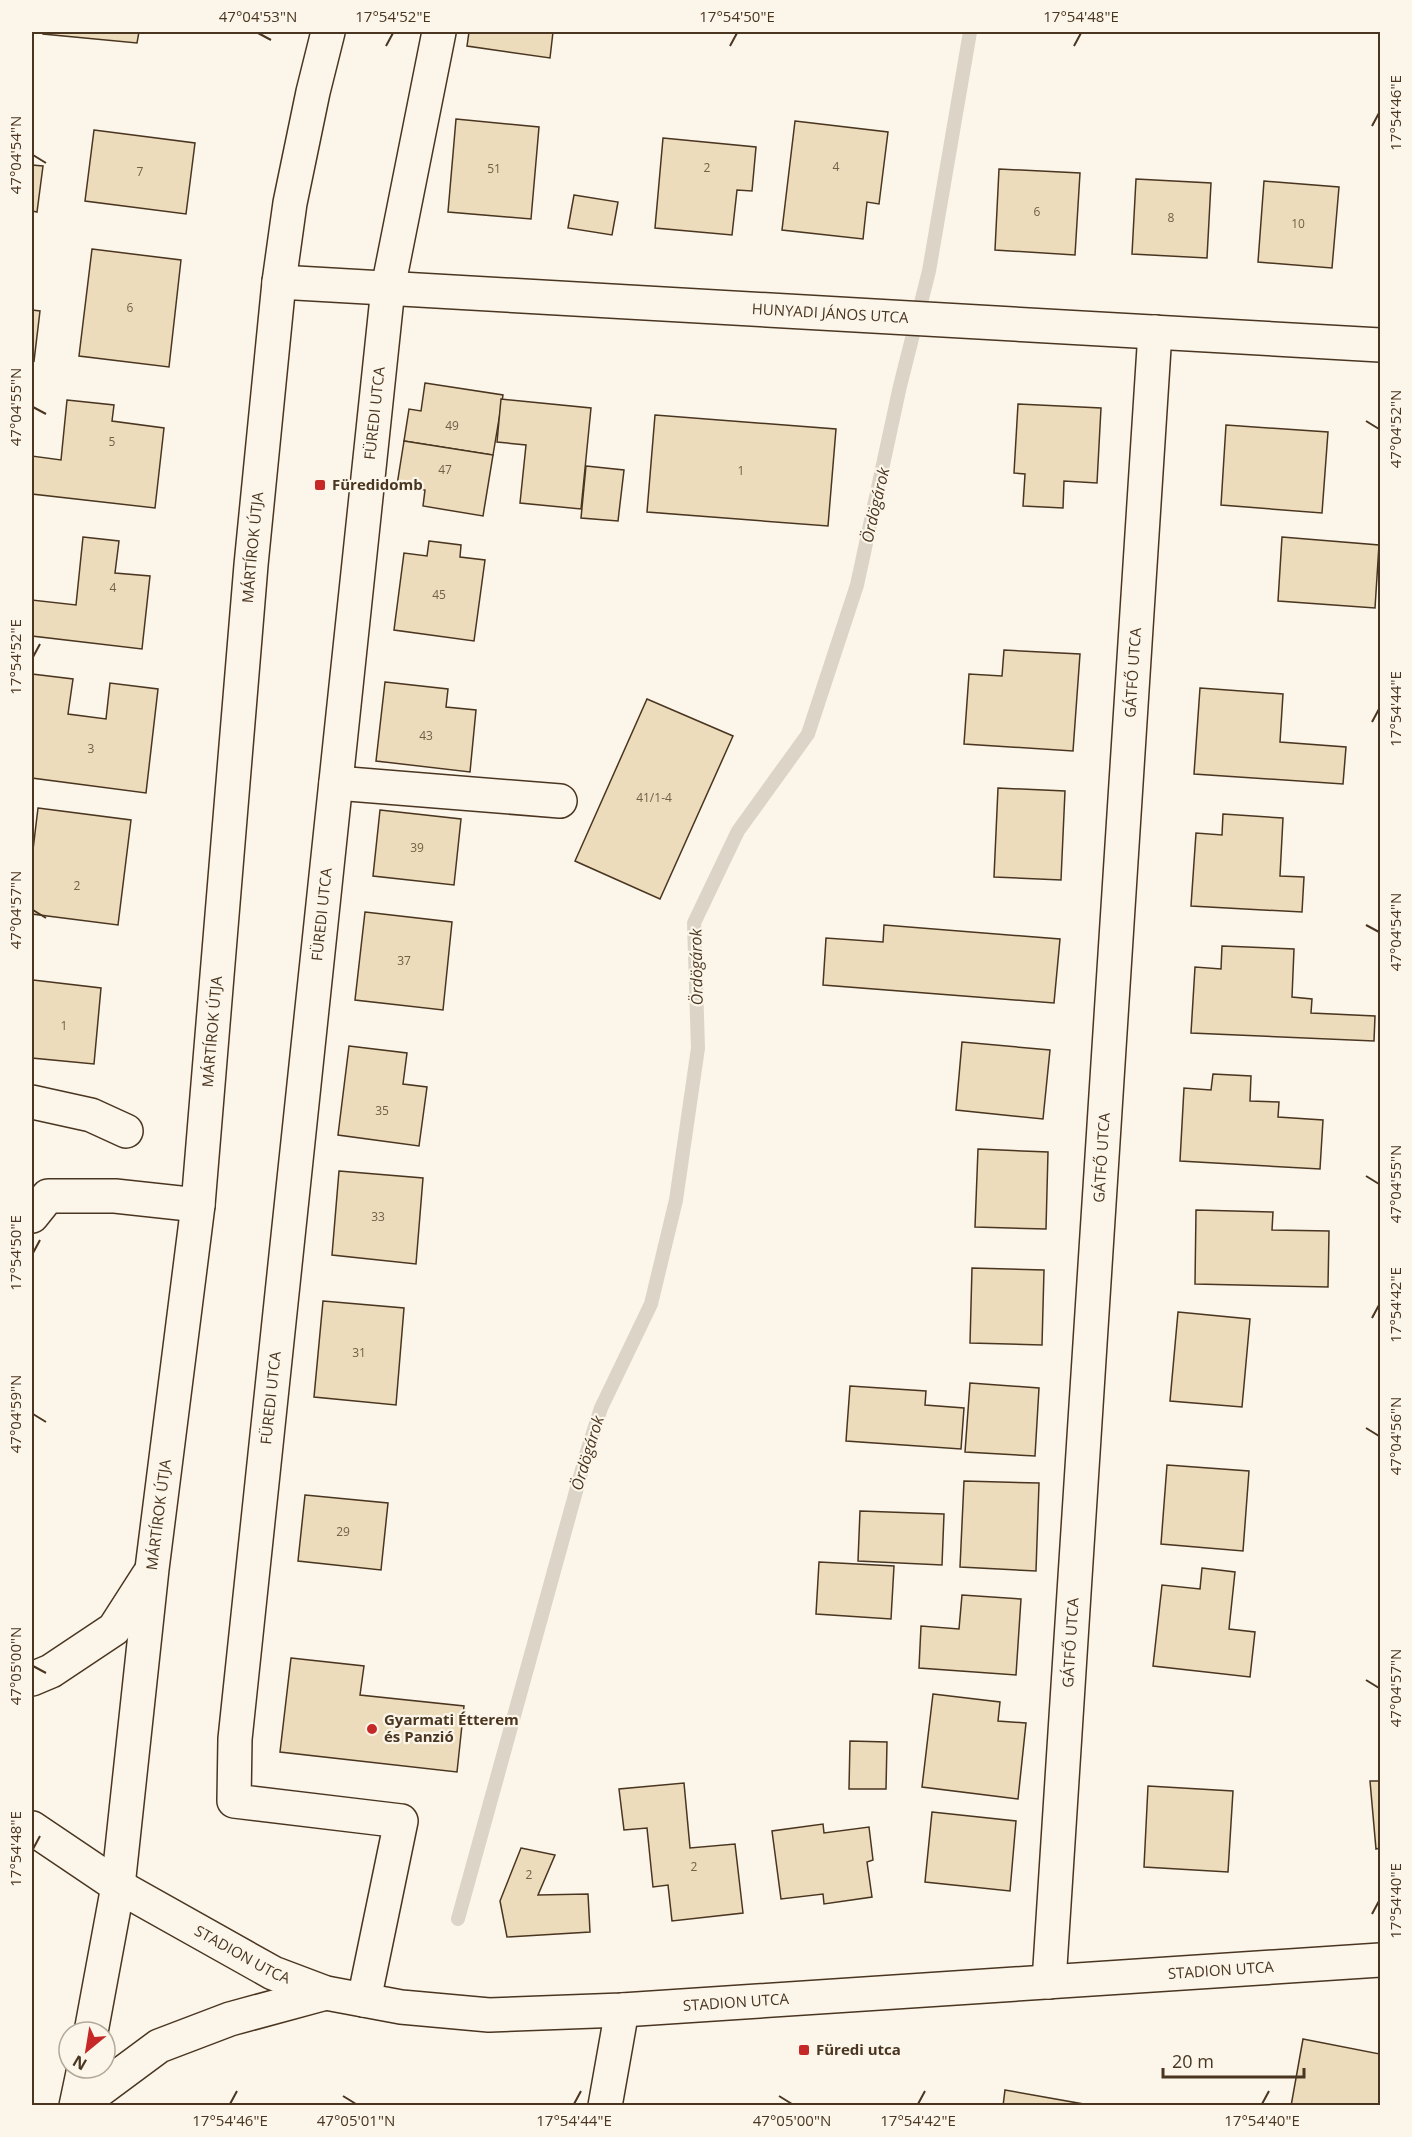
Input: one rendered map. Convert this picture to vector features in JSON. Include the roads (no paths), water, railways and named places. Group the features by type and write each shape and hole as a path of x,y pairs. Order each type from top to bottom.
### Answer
{"street":[{"name":"MÁRTÍROK ÚTJA","path":"93,2020 118,1886 152,1569 198,1205 249,589 279,282 290,203 328,32"},
{"name":"FÜREDI UTCA","path":"364,2000 401,1821 234,1801 235,1739 388,288 439,32"},
{"name":"HUNYADI JÁNOS UTCA","path":"279,282 1380,345"},
{"name":"GÁTFŐ UTCA","path":"1049,1982 1155,332"},
{"path":"336,783 560,801"},
{"path":"32,1102 91,1114 126,1131"},
{"path":"37,1200 115,1196 198,1205"},
{"path":"32,1679 51,1671 114,1629 152,1569"},
{"name":"STADION UTCA","path":"32,1828 118,1886 273,1973 326,1993 401,2007 489,2015 622,2010 1380,1960"},
{"path":"77,2106 159,2046 230,2019 326,1993"},
{"path":"605,2106 622,2010"},
{"path":"77,2106 82,2080"}],"waterway":[{"name":"Ördögárok","path":"458,1919 586,1455 601,1408 651,1304 676,1200 698,1048 694,923 738,831 808,734 857,585 900,386 929,271 970,32"}],"place":[{"name":"Füredidomb","path":"320,485"},
{"name":"Gyarmati Étterem és Panzió","path":"372,1729"},
{"name":"Füredi utca","path":"804,2050"}]}
